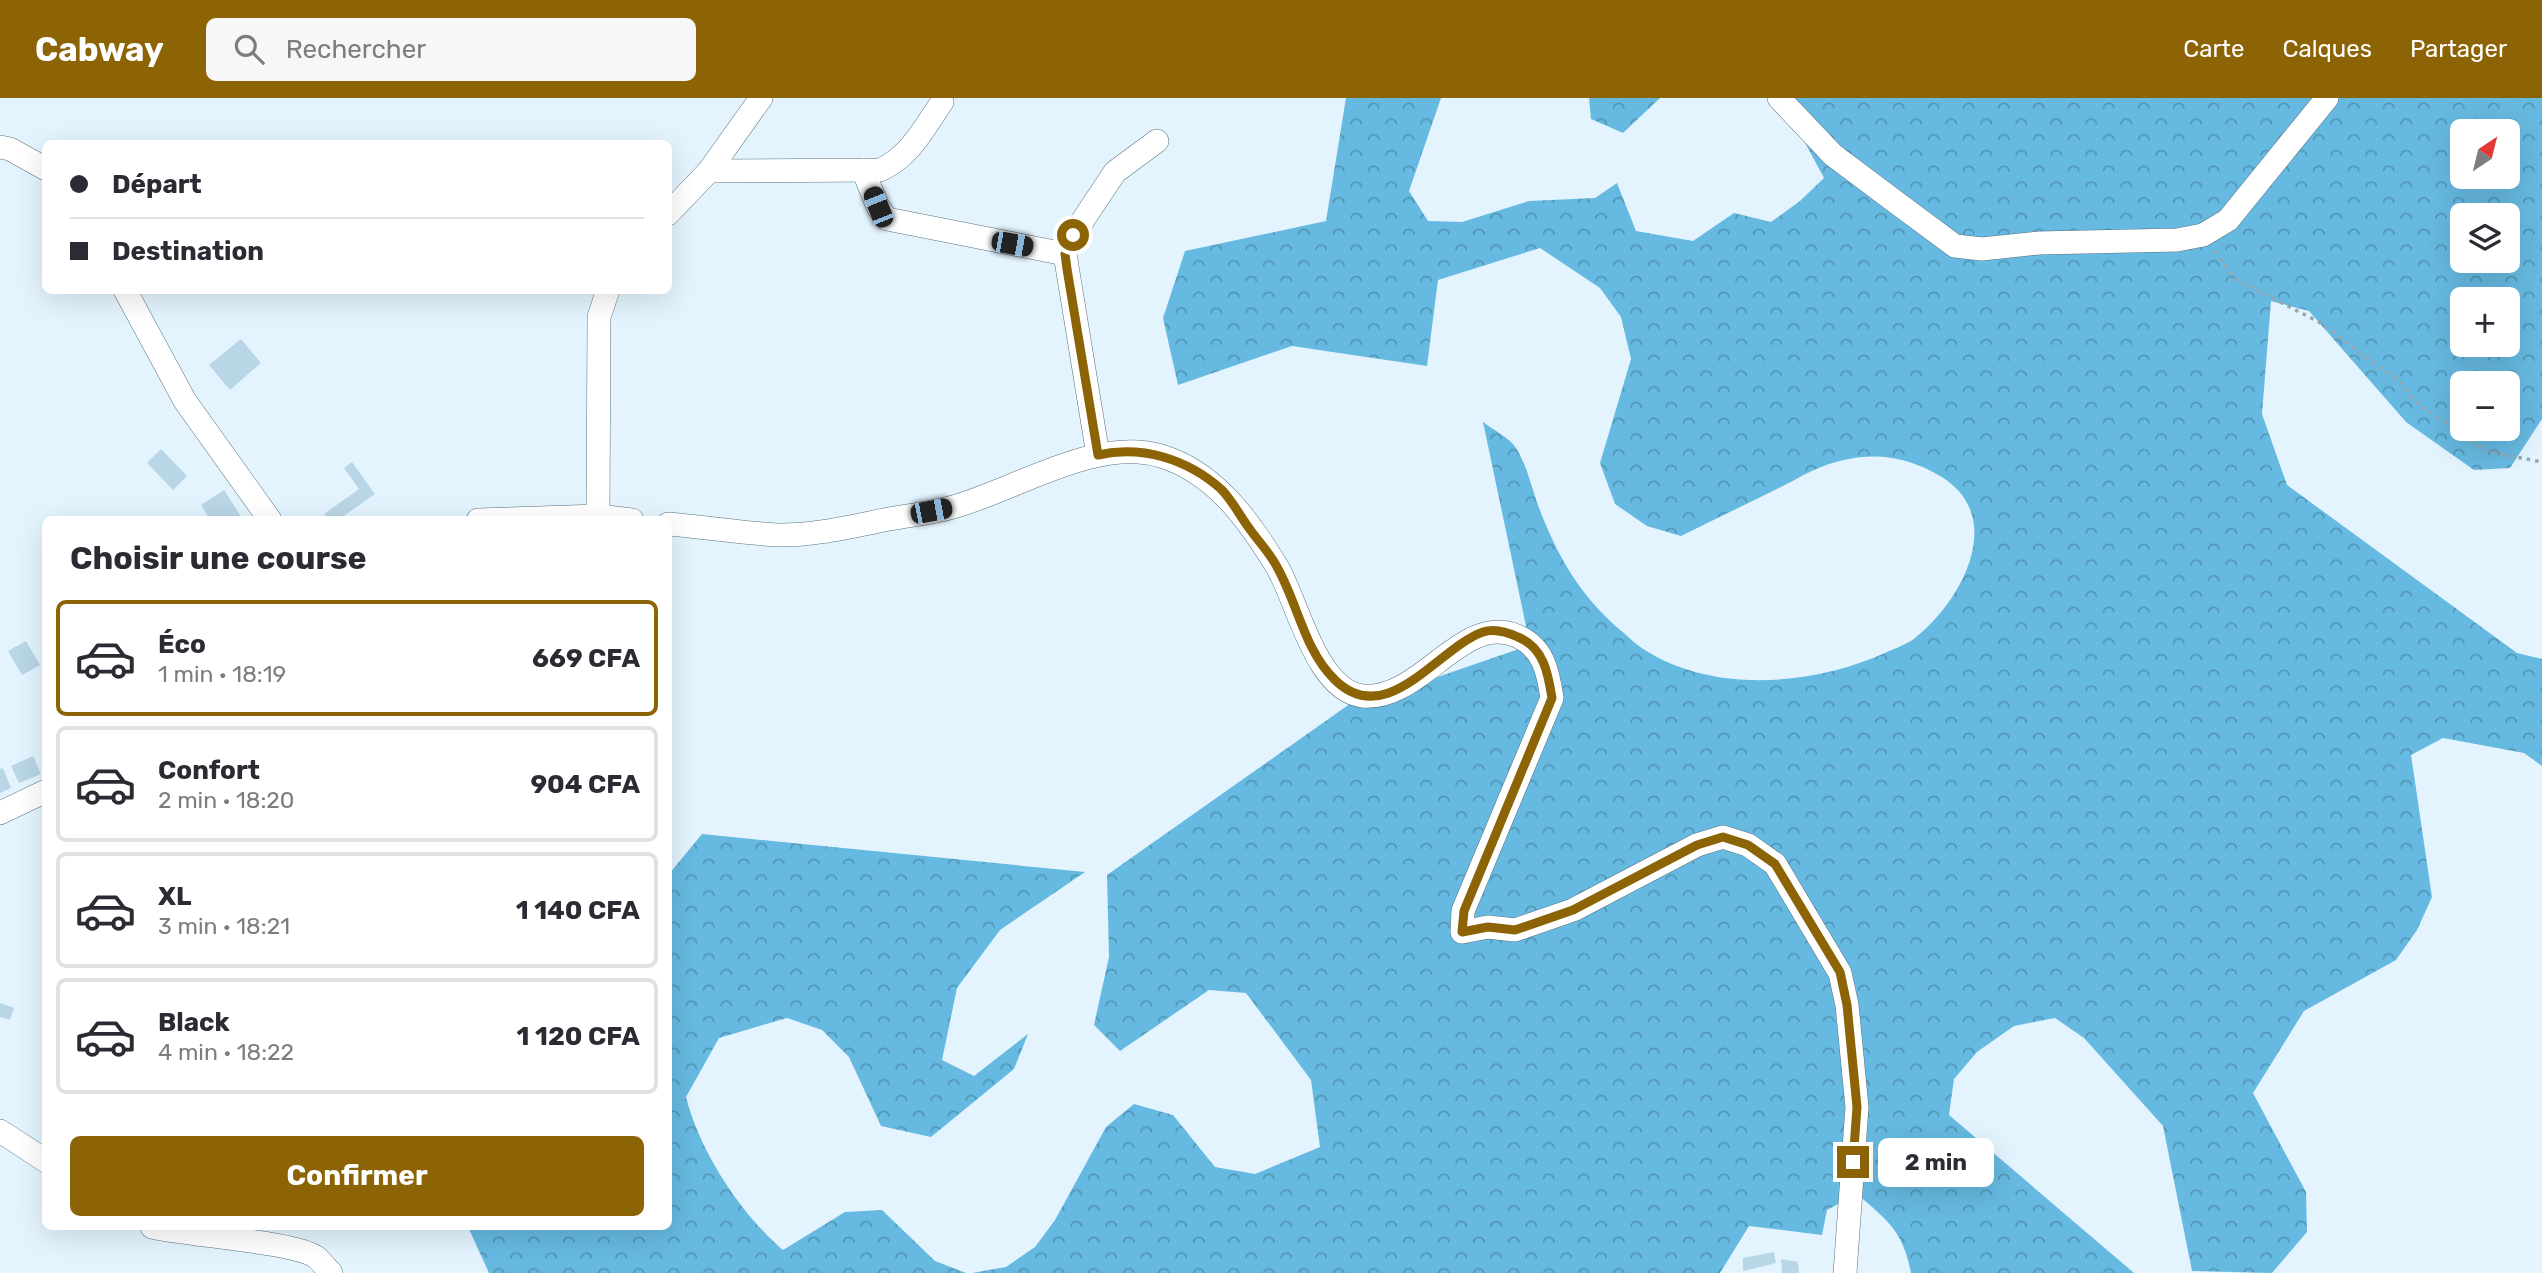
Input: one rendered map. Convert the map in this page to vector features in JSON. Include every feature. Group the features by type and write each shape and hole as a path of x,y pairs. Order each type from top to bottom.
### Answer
{"street":[{"path":"672,210 709,171 761,98"},
{"path":"1779,98 1833,155 1955,246 1982,248 2039,243 2177,240 2203,235 2228,220 2327,98"},
{"path":"709,171 880,170 898,162 943,102"},
{"path":"1098,455 1065,254 1103,186 1115,172 1157,141"},
{"path":"0,147 10,149 42,167"},
{"path":"863,170 878,207 887,219 1065,254"},
{"path":"127,294 185,401 267,516"},
{"path":"598,516 599,317 607,294"},
{"path":"672,524 779,535 843,528 953,507 1119,450 1157,454 1184,464 1222,490 1277,566 1315,654 1336,681 1361,696 1394,692 1482,632 1504,631 1525,640 1547,663 1552,698 1464,911 1462,932 1488,927 1515,930 1573,910 1697,845 1723,837 1748,845 1775,864 1840,972 1847,1005 1857,1107 1845,1273"},
{"path":"0,813 42,793"},
{"path":"0,1131 42,1158"},
{"path":"190,1230 267,1236 315,1256 331,1273"}],"path":[{"path":"2203,235 2235,279 2319,322 2400,382 2414,401 2485,451 2542,462"}],"green space":[{"path":"1346,98 1441,98 1409,191 1428,221 1462,222 1529,201 1595,198 1617,183 1636,231 1693,241 1734,213 1771,222 1800,201 1824,178 1781,98 2542,98 2542,419 2510,468 2474,470 2406,422 2309,311 2271,301 2262,414 2287,485 2517,653 2542,659 2542,766 2524,753 2443,738 2411,755 2432,897 2417,930 2396,960 2304,1011 2253,1093 2306,1192 2307,1232 2272,1273 2192,1271 2163,1126 2084,1038 2055,1018 2014,1026 1977,1052 1954,1079 1949,1115 2134,1273 1911,1273 1904,1247 1893,1228 1857,1194 1827,1210 1822,1235 1749,1226 1720,1273 972,1273 1006,1267 1035,1247 1055,1220 1106,1127 1134,1104 1173,1115 1215,1167 1255,1174 1320,1147 1311,1080 1246,993 1209,990 1120,1051 1094,1025 1109,957 1107,875 1361,696 1394,692 1530,645 1483,422 1506,437 1516,448 1554,543 1571,574 1592,602 1644,650 1675,665 1705,674 1735,679 1798,678 1859,663 1898,647 1915,638 1948,603 1971,558 1974,535 1971,513 1960,493 1929,470 1894,458 1857,458 1828,464 1681,536 1647,526 1615,504 1600,463 1631,359 1621,317 1600,288 1540,248 1438,280 1427,366 1292,346 1178,385 1163,318 1185,251 1326,221"},
{"path":"1589,98 1660,98 1623,133 1591,119"},
{"path":"702,834 1085,872 1000,930 957,988 942,1060 974,1076 1028,1034 1014,1069 931,1137 881,1126 849,1057 822,1030 787,1018 719,1038 686,1097 701,1139 724,1180 752,1218 783,1250 845,1212 882,1210 935,1261 966,1273 489,1273 469,1230 672,1230 672,870"}],"building":[{"path":"241,339 261,363 230,390 209,365"},
{"path":"161,449 187,476 173,490 147,463"},
{"path":"352,462 375,494 344,516 325,516 324,514 359,489 344,468"},
{"path":"224,490 241,516 208,516 201,505"},
{"path":"26,641 40,665 22,675 8,651"},
{"path":"33,756 41,774 19,783 11,766"},
{"path":"3,768 11,788 0,793 0,769"},
{"path":"0,1003 14,1008 10,1020 0,1017"},
{"path":"1774,1252 1776,1263 1743,1271 1743,1258"},
{"path":"1781,1259 1798,1262 1799,1273 1782,1273"}],"route":[{"path":"1073,235 1065,254 1098,455 1119,450 1157,454 1184,464 1222,490 1277,566 1315,654 1336,681 1361,696 1394,692 1482,632 1504,631 1525,640 1547,663 1552,698 1464,911 1462,932 1488,927 1515,930 1573,910 1697,845 1723,837 1748,845 1775,864 1840,972 1847,1005 1857,1107 1853,1162"}]}
